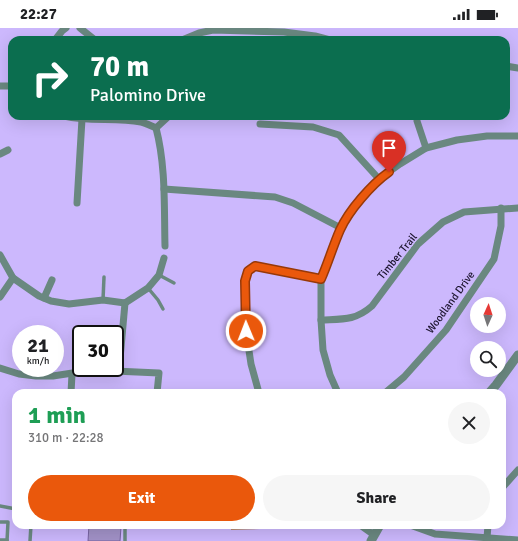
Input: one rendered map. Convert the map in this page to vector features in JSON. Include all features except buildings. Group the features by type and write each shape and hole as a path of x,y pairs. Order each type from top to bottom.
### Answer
{"street":[{"path":"58,36 66,28"},
{"path":"80,28 90,36"},
{"path":"192,36 213,30 284,32 314,36"},
{"path":"77,203 82,120"},
{"path":"106,120 131,121 156,128"},
{"path":"156,128 165,120"},
{"path":"417,120 426,148"},
{"path":"260,124 313,127 339,135 379,179"},
{"path":"156,128 159,140 164,189 165,246"},
{"path":"336,389 330,375 323,350 321,279 341,228 358,204 379,179 426,148 457,140 487,136 518,136"},
{"path":"0,154 8,150"},
{"path":"164,189 275,197 293,203 341,228"},
{"name":"Timber Trail","path":"321,320 351,319 364,313 372,306 418,244 443,222 464,212 500,208 518,208"},
{"name":"Woodland Drive","path":"390,389 404,377 446,330 494,260 501,226 500,208"},
{"path":"0,255 13,278 39,296 69,304 103,300 125,303 148,288 159,275 164,258"},
{"path":"258,389 251,364 246,331 245,281 248,271 255,266 321,279"},
{"path":"0,297 13,278"},
{"path":"44,298 52,280"},
{"path":"123,325 125,303"},
{"path":"492,389 518,355"},
{"path":"0,368 20,374 36,376 72,374 71,389"},
{"path":"124,370 159,373 157,389"},
{"path":"506,484 518,470"},
{"path":"364,529 372,538 378,529"},
{"path":"421,529 435,534 518,540"},
{"path":"487,538 488,529"}],"lane":[{"path":"159,275 174,283"},
{"path":"103,300 104,277"},
{"path":"148,288 163,309"},
{"path":"0,506 12,508"},
{"path":"0,522 8,522 7,541 0,540"},
{"path":"30,541 31,529"},
{"path":"125,529 125,541"}],"shaded area":[{"path":"231,529 260,529 231,530"}],"route":[{"path":"246,331 245,281 248,271 255,266 321,279 341,228 358,204 379,179 389,172"}]}
